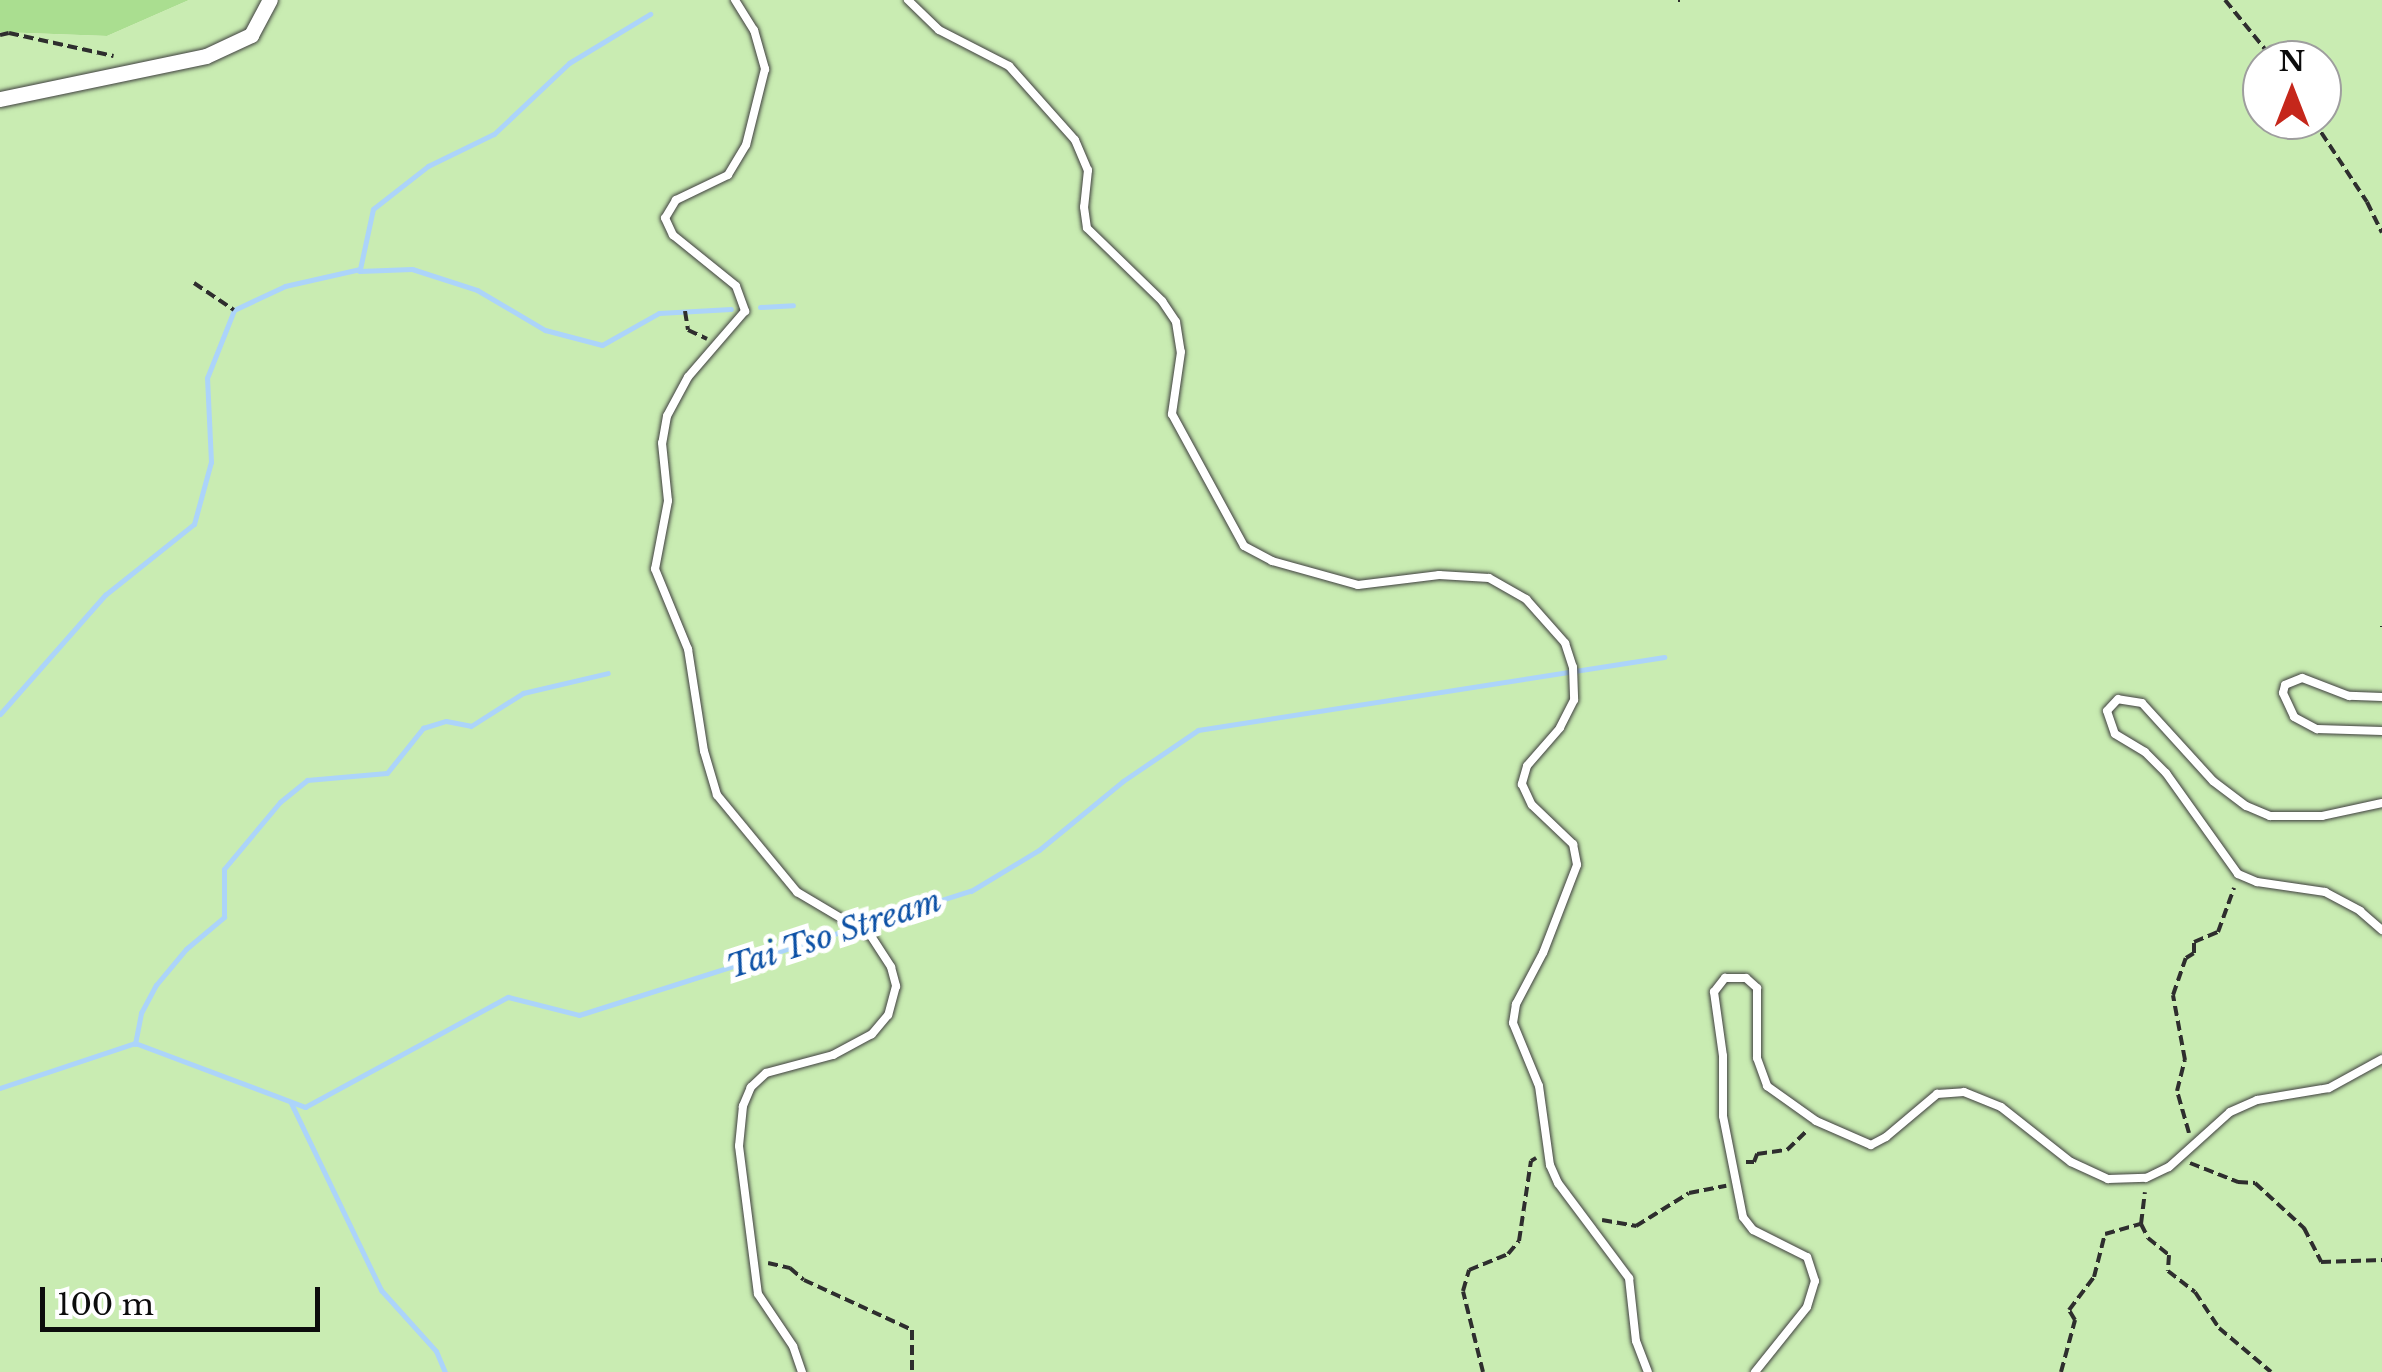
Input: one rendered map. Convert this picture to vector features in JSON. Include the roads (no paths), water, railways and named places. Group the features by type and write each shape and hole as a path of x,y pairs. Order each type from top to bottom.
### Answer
{"street":[{"path":"0,99 206,56 251,35 270,0"}],"lane":[{"path":"735,0 757,36 764,68 746,145 728,175 676,200 664,218 673,236 723,273 742,296 743,316 684,382 663,430 669,492 655,569 688,649 704,751 717,795 792,888 844,918 877,943 893,971 895,997 884,1022 864,1040 833,1056 766,1073 748,1092 739,1136 759,1300 790,1339 802,1372"},
{"path":"908,0 939,30 1009,66 1075,140 1088,170 1086,224 1173,316 1181,352 1172,414 1246,548 1272,561 1358,586 1444,574 1495,580 1532,604 1564,643 1575,681 1571,710 1527,766 1522,784 1530,802 1574,844 1577,865 1513,1016 1539,1086 1548,1150 1558,1183 1633,1286 1636,1340 1648,1372"},
{"path":"2382,698 2349,696 2302,678 2284,684 2283,693 2294,717 2317,729 2382,731"},
{"path":"2382,804 2322,816 2270,816 2246,806 2213,781 2142,703 2127,698 2110,705 2106,718 2115,734 2145,752 2166,773 2238,874 2257,882 2325,892 2360,911 2382,930"},
{"path":"1755,1372 1807,1307 1815,1274 1802,1253 1748,1225 1723,1116 1722,1056 1714,992 1724,978 1746,978 1757,988 1757,1058 1767,1086 1816,1121 1871,1144 1886,1138 1936,1094 1964,1092 2001,1107 2062,1156 2108,1179 2146,1178 2243,1106 2346,1081 2382,1058"}],"waterway":[{"path":"0,714 105,595 194,524 211,462 207,378 234,310 285,286 360,269 373,209 428,166 494,134 569,63 650,14"},
{"path":"359,271 412,269 477,290 545,330 602,345 659,313 731,309"},
{"path":"760,307 793,305"},
{"name":"Tai Tso Stream","path":"0,1088 135,1043 305,1107 508,997 579,1015 971,891 1039,850 1123,781 1198,730 1664,657"},
{"path":"135,1044 141,1013 156,985 186,949 224,917 224,869 280,802 307,780 387,773 423,728 446,721 471,726 523,693 608,673"},
{"path":"291,1103 381,1290 436,1351 445,1372"}]}
